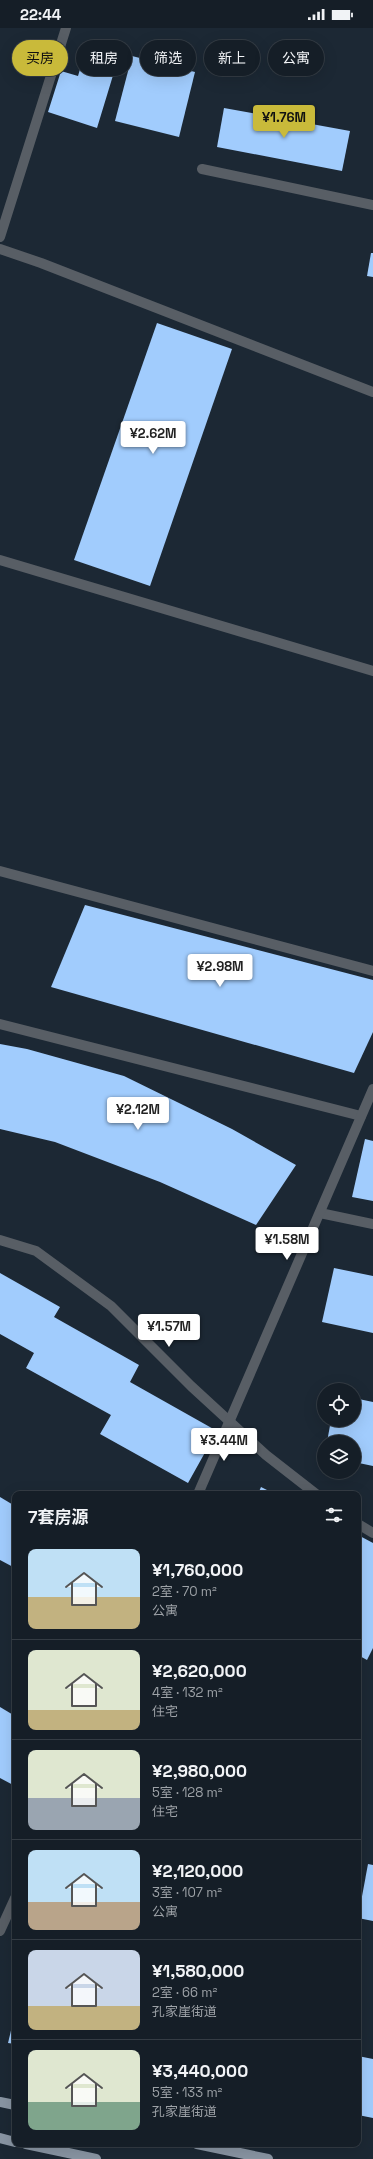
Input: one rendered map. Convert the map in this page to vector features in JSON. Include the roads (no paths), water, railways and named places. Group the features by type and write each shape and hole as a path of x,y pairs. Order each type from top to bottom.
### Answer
{"main road":[{"path":"0,2102 12,2104"},
{"path":"0,2138 12,2141"},
{"path":"40,2147 96,2159"},
{"path":"211,2147 268,2159"}],"street":[{"path":"0,237 66,28"},
{"path":"202,169 373,205"},
{"path":"0,249 41,263 373,392"},
{"path":"0,560 373,672"},
{"path":"0,871 373,971"},
{"path":"0,1024 361,1116"},
{"path":"199,1491 373,1089"},
{"path":"320,1213 373,1224"},
{"path":"0,1240 36,1251 111,1306 191,1386 230,1422 266,1455 312,1491"},
{"path":"361,1526 373,1533"},
{"path":"0,1931 12,1905"}]}
